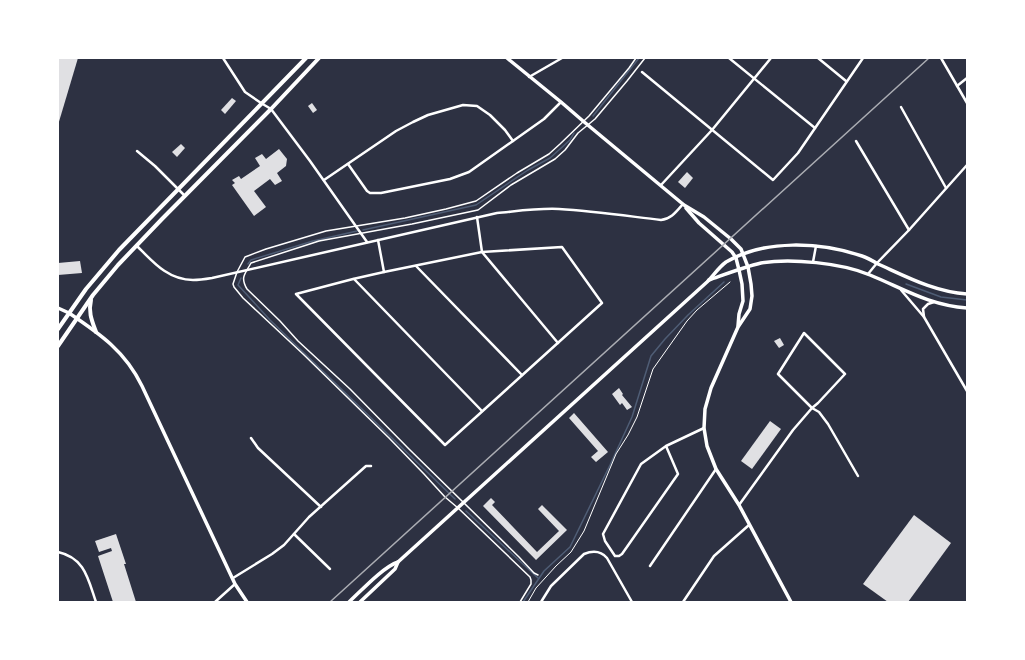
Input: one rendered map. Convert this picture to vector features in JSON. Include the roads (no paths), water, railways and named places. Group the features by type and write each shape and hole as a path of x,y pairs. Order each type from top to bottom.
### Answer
{"main road":[{"path":"58,329 102,269 306,58"},
{"path":"58,346 109,275 319,58"},
{"path":"507,58 661,185 683,205 698,223 732,252 736,258 742,284 742,300 738,327"},
{"path":"683,205 704,217 731,239 741,249 748,267 752,284 750,309 738,327 711,388 705,409 704,428 707,446 716,469 739,505 791,602"},
{"path":"349,602 392,564 398,562 458,508 707,282 724,263 758,249 796,245 816,246 863,256 934,288 967,294"},
{"path":"707,282 727,273 762,263 796,261 835,266 868,274 925,300 967,308"},
{"path":"92,297 89,307 96,332"},
{"path":"58,308 77,318 116,348 140,381 235,584 247,602"},
{"path":"360,602 395,569 398,562"}],"street":[{"path":"223,58 245,92 271,109 324,180 367,242"},
{"path":"529,77 562,58"},
{"path":"729,58 815,128"},
{"path":"661,185 712,130 771,58"},
{"path":"818,58 846,81"},
{"path":"642,72 773,180 798,153 863,58"},
{"path":"942,58 967,103"},
{"path":"957,86 967,78"},
{"path":"348,164 367,192 370,193 381,193 450,179 468,172 513,141 544,119 561,102"},
{"path":"324,180 396,131 428,115 463,105 477,106 490,115 505,130 513,141"},
{"path":"901,107 946,188"},
{"path":"856,141 909,230"},
{"path":"137,151 155,166 185,196"},
{"path":"868,274 967,165"},
{"path":"137,246 160,269 183,279 193,280 212,278 497,213 558,209 665,220 670,218 683,205"},
{"path":"477,217 482,252 558,343"},
{"path":"378,240 384,272"},
{"path":"813,263 816,246"},
{"path":"562,247 602,303 445,445 296,294 353,279 416,266 482,252 562,247"},
{"path":"416,266 522,375"},
{"path":"353,279 482,411"},
{"path":"901,290 924,317 967,391"},
{"path":"924,317 923,309 928,304 934,302"},
{"path":"739,505 793,430 812,408 845,374 804,333 778,374 812,408 819,412 828,424 858,476"},
{"path":"666,446 678,474 622,554 615,556 603,534 641,464 666,446 704,428"},
{"path":"252,438 258,448 321,507"},
{"path":"233,578 284,545 309,517 366,466 371,466"},
{"path":"650,566 716,469"},
{"path":"683,602 714,556 749,525"},
{"path":"294,534 330,569"},
{"path":"541,602 551,586 584,554 593,551 599,552 608,558 632,602"},
{"path":"58,552 79,562 85,570 96,602"},
{"path":"215,602 235,584"}],"lane":[{"path":"520,602 531,584 530,577 445,497 394,443 243,298 233,284 237,272 245,257 250,255 326,231 406,218 476,201 517,173 549,154 601,102 636,58"},
{"path":"538,574 534,573 350,389 246,290 243,283 244,277 251,263 319,241 478,210 511,185 554,159 565,150 578,133 595,119 644,58"}],"waterway":[{"path":"593,116 639,58"},
{"path":"363,230 476,205 528,170 550,158 570,140 574,133"},
{"path":"248,264 251,260 313,241 357,231"},
{"path":"241,278 238,285 270,320 455,499"},
{"path":"523,602 544,571 570,547 632,417 651,356 688,315 724,282"},
{"path":"906,284 941,297 967,300"},
{"path":"466,511 538,578"}],"railway":[{"path":"330,602 929,58"}]}
